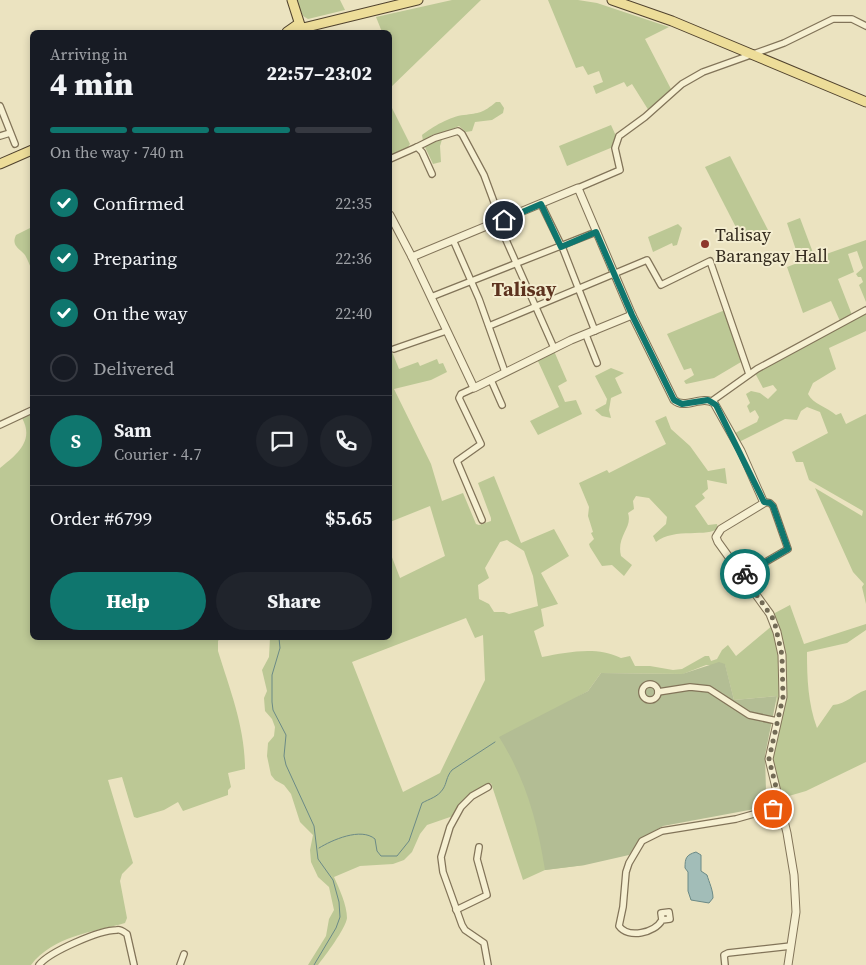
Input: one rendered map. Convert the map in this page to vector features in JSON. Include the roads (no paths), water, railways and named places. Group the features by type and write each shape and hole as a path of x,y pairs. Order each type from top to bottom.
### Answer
{"main road":[{"path":"293,3 298,30 418,0"},
{"path":"612,0 672,21 866,102"},
{"path":"0,164 30,151"}],"street":[{"path":"412,257 454,242 620,170 615,148 618,137 645,117 682,84 720,64 784,43 838,18 852,19 866,26"},
{"path":"1,109 15,144"},
{"path":"392,158 435,138 458,131 462,134 484,175 500,222 554,348"},
{"path":"0,136 10,132"},
{"path":"417,147 422,152 432,174"},
{"path":"578,188 632,315 676,401 682,404 703,400 712,401 749,374 866,310"},
{"path":"541,204 561,247 595,331"},
{"path":"392,219 474,388"},
{"path":"431,297 596,232"},
{"path":"454,242 489,326 505,372"},
{"path":"489,326 647,260 662,285 710,261 749,374"},
{"path":"482,520 457,461 481,444 459,398 460,395 554,348 632,315"},
{"path":"394,349 446,331"},
{"path":"586,335 597,363"},
{"path":"491,380 502,405"},
{"path":"712,401 741,451 764,502"},
{"path":"0,425 30,411"},
{"path":"743,575 788,549 773,506 770,503 764,502 721,529 716,535 718,542 772,617 778,635 784,687 769,759 781,807 794,875 796,912 788,965"},
{"path":"658,692 690,687 709,689 749,715 777,721"},
{"path":"488,787 472,796 460,807 450,827 442,852 441,864 456,910 466,930 484,943 488,965"},
{"path":"662,920 659,925 636,933 622,931 619,926 623,907 626,872 642,841 662,831 736,819 781,807"},
{"path":"456,910 487,895 477,859 480,846"},
{"path":"39,965 44,958 90,937 118,929 127,934 134,965"},
{"path":"725,965 724,955 728,953 790,946"},
{"path":"180,965 184,954"}],"water":[{"path":"696,852 701,855 701,871 707,875 712,889 713,898 709,903 691,900 688,891 688,872 685,868 685,862 690,854"}],"waterway":[{"path":"279,640 280,648 272,675 273,710 286,735 284,756 286,765 314,826 318,859 333,880 339,902 340,917 336,928 314,965"},
{"path":"319,848 339,838 362,834 375,839 377,851 381,856 397,856 409,841 422,803 441,792 452,770 495,742"}],"place":[{"name":"Talisay Barangay Hall","path":"705,244"}],"district":[{"name":"Talisay","path":"524,289"}]}
